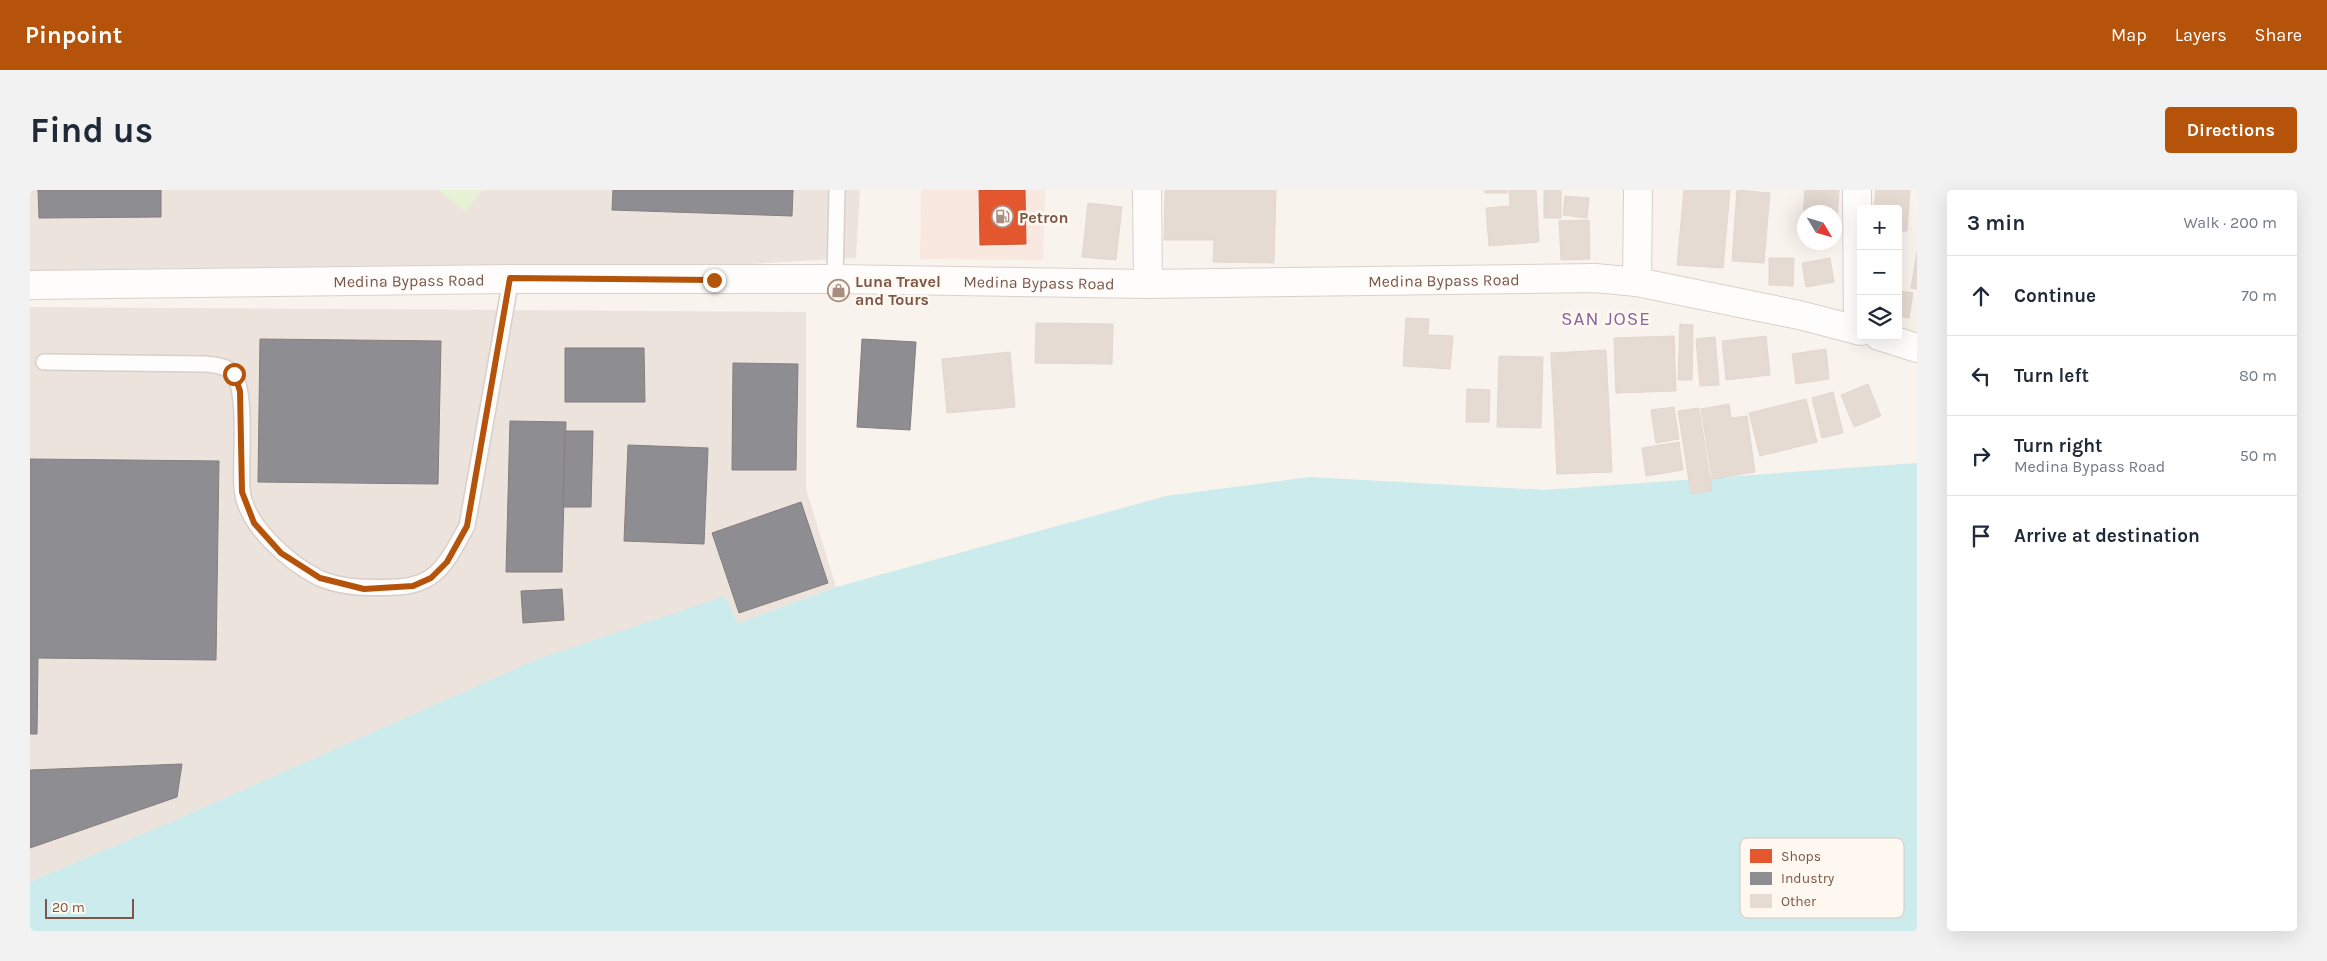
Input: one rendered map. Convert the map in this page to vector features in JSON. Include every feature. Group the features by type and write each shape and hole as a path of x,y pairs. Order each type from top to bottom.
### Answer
{"main road":[{"path":"1147,190 1148,284"},
{"path":"1637,282 1638,190"},
{"path":"1857,190 1864,295"},
{"name":"Medina Bypass Road","path":"30,285 510,278 835,279 1148,284 1595,278 1637,282 1799,315 1857,330"},
{"name":"Medina Bypass Road","path":"1892,340 1917,348"}],"lane":[{"path":"835,279 837,190"},
{"path":"44,362 176,363 222,366 234,374 240,391 242,492 254,523 281,553 320,578 364,589 413,586 431,578 447,562 467,526 510,278"}],"shaded area":[{"path":"30,190 860,190 856,258 732,265 30,272"},
{"path":"921,190 1045,190 1043,260 920,259"},
{"path":"30,307 806,312 806,489 836,587 738,623 725,596 30,882"}],"green space":[{"path":"438,190 483,190 465,212"}],"water":[{"path":"1917,463 1917,931 30,931 30,882 178,819 538,659 725,596 738,623 836,587 1166,496 1310,477 1545,490"}],"building: Shops":[{"name":"Petron","path":"979,190 1025,190 1026,244 980,245"}],"building: Industry":[{"path":"38,190 161,190 161,217 39,218"},
{"path":"613,190 793,190 792,216 612,210"},
{"path":"260,339 441,341 438,484 258,482"},
{"path":"862,339 916,342 910,430 857,427"},
{"path":"565,348 644,348 645,402 565,402"},
{"path":"733,363 798,364 796,470 732,470"},
{"path":"510,421 566,422 562,572 506,572"},
{"path":"565,431 593,431 591,507 563,507"},
{"path":"628,445 708,448 704,544 624,541"},
{"path":"30,459 219,461 216,660 38,658 37,734 30,734"},
{"path":"801,502 828,583 739,613 712,533"},
{"path":"562,589 564,620 523,623 521,591"},
{"path":"182,764 177,797 30,848 30,770"}],"building: Other":[{"path":"1165,190 1276,190 1274,263 1213,262 1214,240 1164,240"},
{"path":"1485,190 1507,190 1507,193 1485,193"},
{"path":"1509,190 1536,190 1539,242 1489,246 1486,208 1510,206"},
{"path":"1544,190 1561,190 1561,218 1544,218"},
{"path":"1684,190 1730,190 1723,268 1677,265"},
{"path":"1737,190 1770,193 1764,263 1732,261"},
{"path":"1805,190 1839,190 1838,205 1804,205"},
{"path":"1876,190 1910,190 1907,231 1902,231 1902,205 1874,205"},
{"path":"1565,196 1589,198 1587,218 1563,215"},
{"path":"1088,203 1122,207 1116,260 1082,257"},
{"path":"1589,220 1590,259 1561,260 1559,221"},
{"path":"1917,252 1917,289 1911,288"},
{"path":"1769,258 1794,258 1793,286 1769,285"},
{"path":"1830,258 1834,282 1806,287 1802,263"},
{"path":"1902,292 1913,293 1909,318 1902,317"},
{"path":"1406,318 1429,319 1428,335 1453,336 1450,369 1403,366"},
{"path":"1036,323 1113,324 1112,364 1035,363"},
{"path":"1680,324 1693,325 1692,380 1678,380"},
{"path":"1674,336 1676,391 1616,393 1614,338"},
{"path":"1766,336 1770,375 1726,380 1722,341"},
{"path":"1715,337 1719,385 1700,386 1696,339"},
{"path":"1826,349 1829,379 1796,384 1792,354"},
{"path":"1606,350 1612,472 1557,474 1551,353"},
{"path":"1010,352 1015,407 947,413 942,359"},
{"path":"1499,356 1543,357 1541,428 1497,427"},
{"path":"1868,384 1881,416 1854,427 1841,395"},
{"path":"1467,389 1490,390 1489,422 1466,422"},
{"path":"1833,392 1843,433 1822,438 1812,398"},
{"path":"1806,399 1817,442 1760,456 1749,413"},
{"path":"1729,404 1731,418 1747,416 1755,472 1712,479 1701,409"},
{"path":"1674,407 1679,439 1656,443 1651,410"},
{"path":"1699,408 1712,491 1691,494 1678,411"},
{"path":"1679,442 1683,470 1646,476 1642,448"}],"place":[{"name":"Petron","path":"1003,217"},
{"name":"Luna Travel and Tours","path":"839,290"}],"district":[{"name":"SAN JOSE","path":"1606,318"}],"route":[{"path":"234,374 240,391 242,492 254,523 281,553 320,578 364,589 413,586 431,578 447,562 467,526 510,278 714,280"}]}
